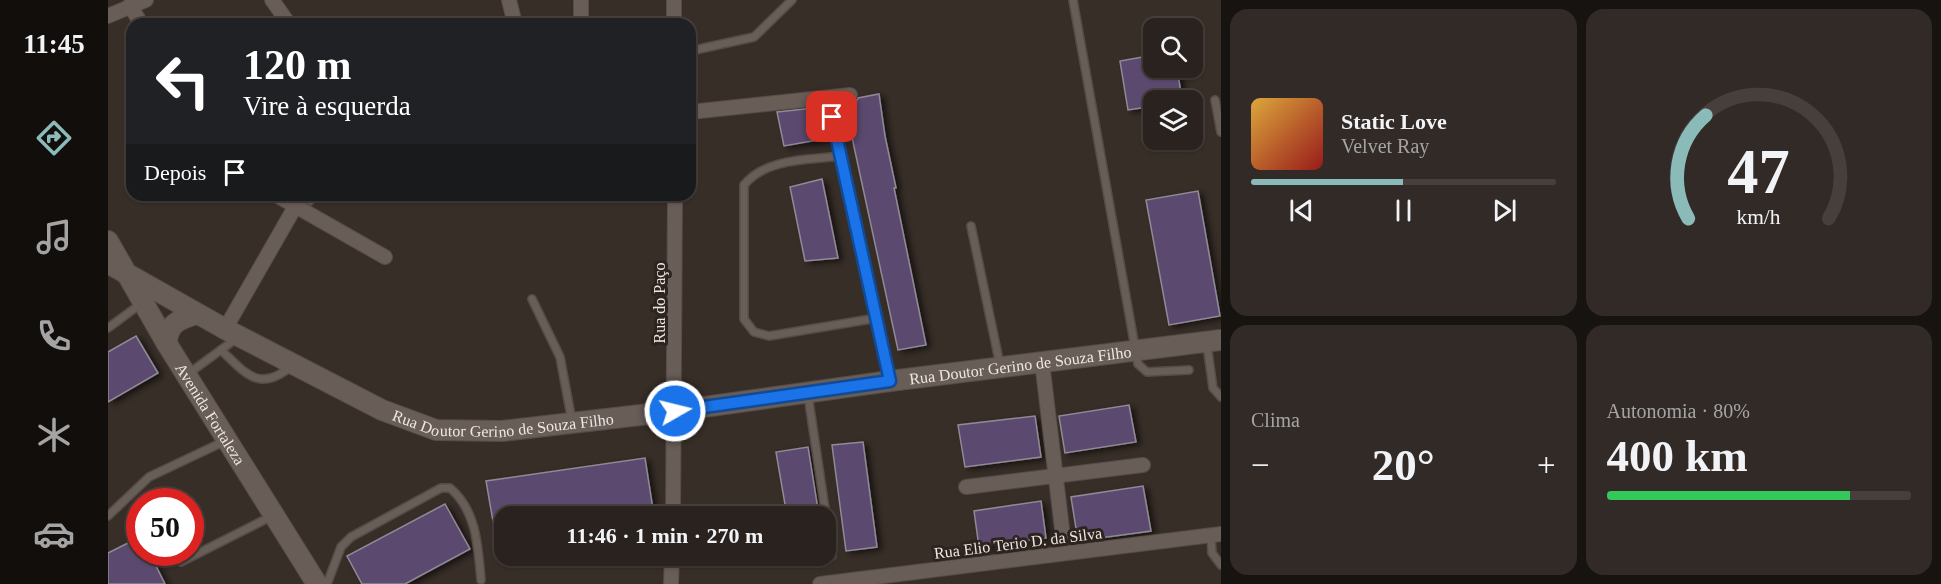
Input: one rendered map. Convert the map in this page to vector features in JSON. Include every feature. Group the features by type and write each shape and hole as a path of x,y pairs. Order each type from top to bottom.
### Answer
{"main road":[{"name":"Avenida Fortaleza","path":"108,241 167,344 317,584"},
{"name":"Rua Doutor Gerino de Souza Filho","path":"108,263 232,333 382,410 436,430 502,430 572,423 1214,341"},
{"path":"167,344 167,333 173,324 197,314"}],"street":[{"path":"108,16 146,0"},
{"path":"272,0 285,18"},
{"path":"509,0 514,18"},
{"path":"581,0 581,18"},
{"path":"674,0 674,18"},
{"path":"130,5 138,18"},
{"path":"696,111 850,94"},
{"path":"286,201 385,257"},
{"name":"Rua do Paço","path":"673,506 675,201"},
{"path":"232,333 295,207"},
{"path":"1042,362 1063,537"},
{"path":"966,487 1143,465"},
{"name":"Rua Elio Terio D. da Silva","path":"820,584 907,579 1216,535"},
{"path":"671,584 672,566"}],"lane":[{"path":"696,50 754,38 792,0"},
{"path":"1073,0 1138,364 1147,372 1189,370"},
{"path":"828,97 890,381"},
{"path":"1215,100 1221,132"},
{"path":"841,156 766,166 754,173 744,185 744,319 754,332 768,336 876,318"},
{"path":"971,226 1000,367"},
{"path":"532,299 560,357 572,423"},
{"path":"108,328 144,302"},
{"path":"187,374 221,350 232,333"},
{"path":"1214,341 1213,388 1221,397"},
{"path":"221,350 242,370 268,381 278,378 294,364"},
{"path":"808,393 825,506"},
{"path":"108,516 149,477 227,439"},
{"path":"327,584 341,547 351,537 441,488 450,488 462,498 477,534 481,580"},
{"path":"204,551 258,525 274,514"},
{"path":"1216,535 1212,554 1221,565"}],"building":[{"path":"1143,57 1143,78 1179,78 1180,90 1143,90 1143,108 1128,110 1120,61"},
{"path":"879,94 896,188 894,188 926,345 898,350 845,105 855,103 858,98"},
{"path":"823,107 829,138 784,146 777,112"},
{"path":"822,179 838,258 805,261 790,187"},
{"path":"1198,191 1220,316 1169,325 1146,200"},
{"path":"136,336 158,373 108,402 108,352"},
{"path":"1129,405 1136,442 1065,453 1059,416"},
{"path":"1035,416 1041,457 965,467 958,425"},
{"path":"863,442 877,547 846,551 832,445"},
{"path":"808,447 817,506 785,506 776,452"},
{"path":"645,458 652,506 494,506 494,527 486,481"},
{"path":"1143,486 1151,531 1078,541 1071,497"},
{"path":"1041,501 1046,538 979,547 974,511"},
{"path":"445,504 470,549 405,584 362,584 347,556"},
{"path":"126,544 126,566 156,566 165,584 108,584 108,553"}],"route":[{"path":"675,411 890,381 832,117"}]}
